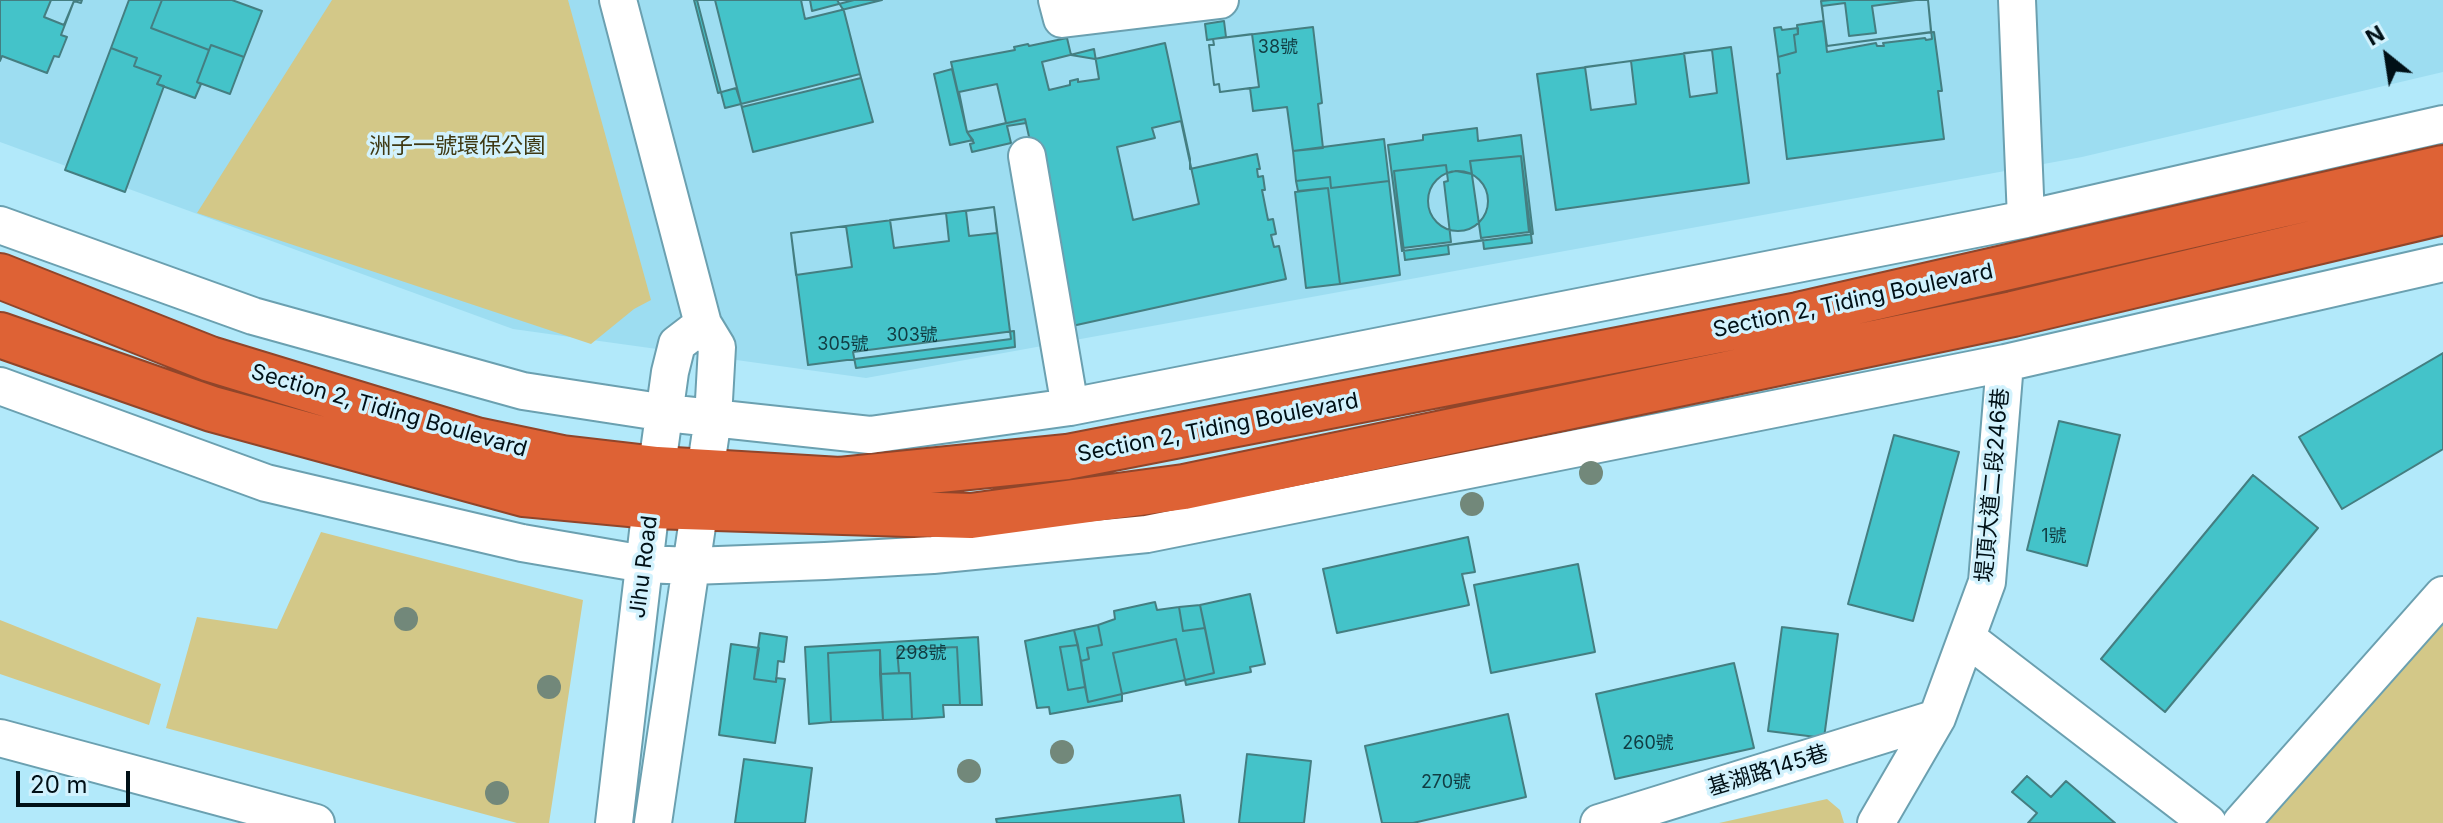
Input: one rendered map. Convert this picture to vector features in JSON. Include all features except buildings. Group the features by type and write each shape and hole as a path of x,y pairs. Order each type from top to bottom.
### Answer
{"highway":[{"name":"Section 2, Tiding Boulevard","path":"702,490 840,480 1067,457 1798,315 2443,168"},
{"name":"Section 2, Tiding Boulevard","path":"0,335 212,409 524,494 654,488 702,490 971,516 1184,487 2013,314 2443,212"},
{"name":"Section 2, Tiding Boulevard","path":"0,276 210,359 476,440 562,458 654,488"}],"street":[{"name":"Jihu Road","path":"618,0 703,324 717,347 713,418 653,823"},
{"path":"1057,0 1062,19 1220,0"},
{"path":"2017,0 2026,219"},
{"name":"Section 2, Tiding Boulevard","path":"0,225 253,316 523,391 666,413 870,435 1070,407 2026,219 2443,124"},
{"path":"1027,156 1070,407"},
{"path":"0,386 266,483 522,543 644,564 692,566 933,555 1147,534 2005,363 2434,268"},
{"name":"Jihu Road","path":"614,823 670,372 677,344 703,324"},
{"name":"堤頂大道二段246巷","path":"1876,823 1937,718 1987,582 2005,363"},
{"path":"2241,823 2443,595"},
{"path":"1967,638 2208,823"},
{"name":"基湖路145巷","path":"1599,823 1937,718"},
{"path":"0,738 316,823"}],"shaded area":[{"path":"0,0 2443,0 2443,72 2082,157 866,378 513,329 0,142"}],"green space":[{"name":"洲子一號環保公園","path":"332,0 568,0 651,300 634,309 591,344 197,213"},
{"path":"321,532 583,600 549,823 517,823 166,728 197,617 277,629"},
{"path":"2443,586 2443,823 2240,823"},
{"path":"0,620 161,684 149,725 0,674"},
{"path":"1827,799 1840,810 1844,823 1719,823"}]}
